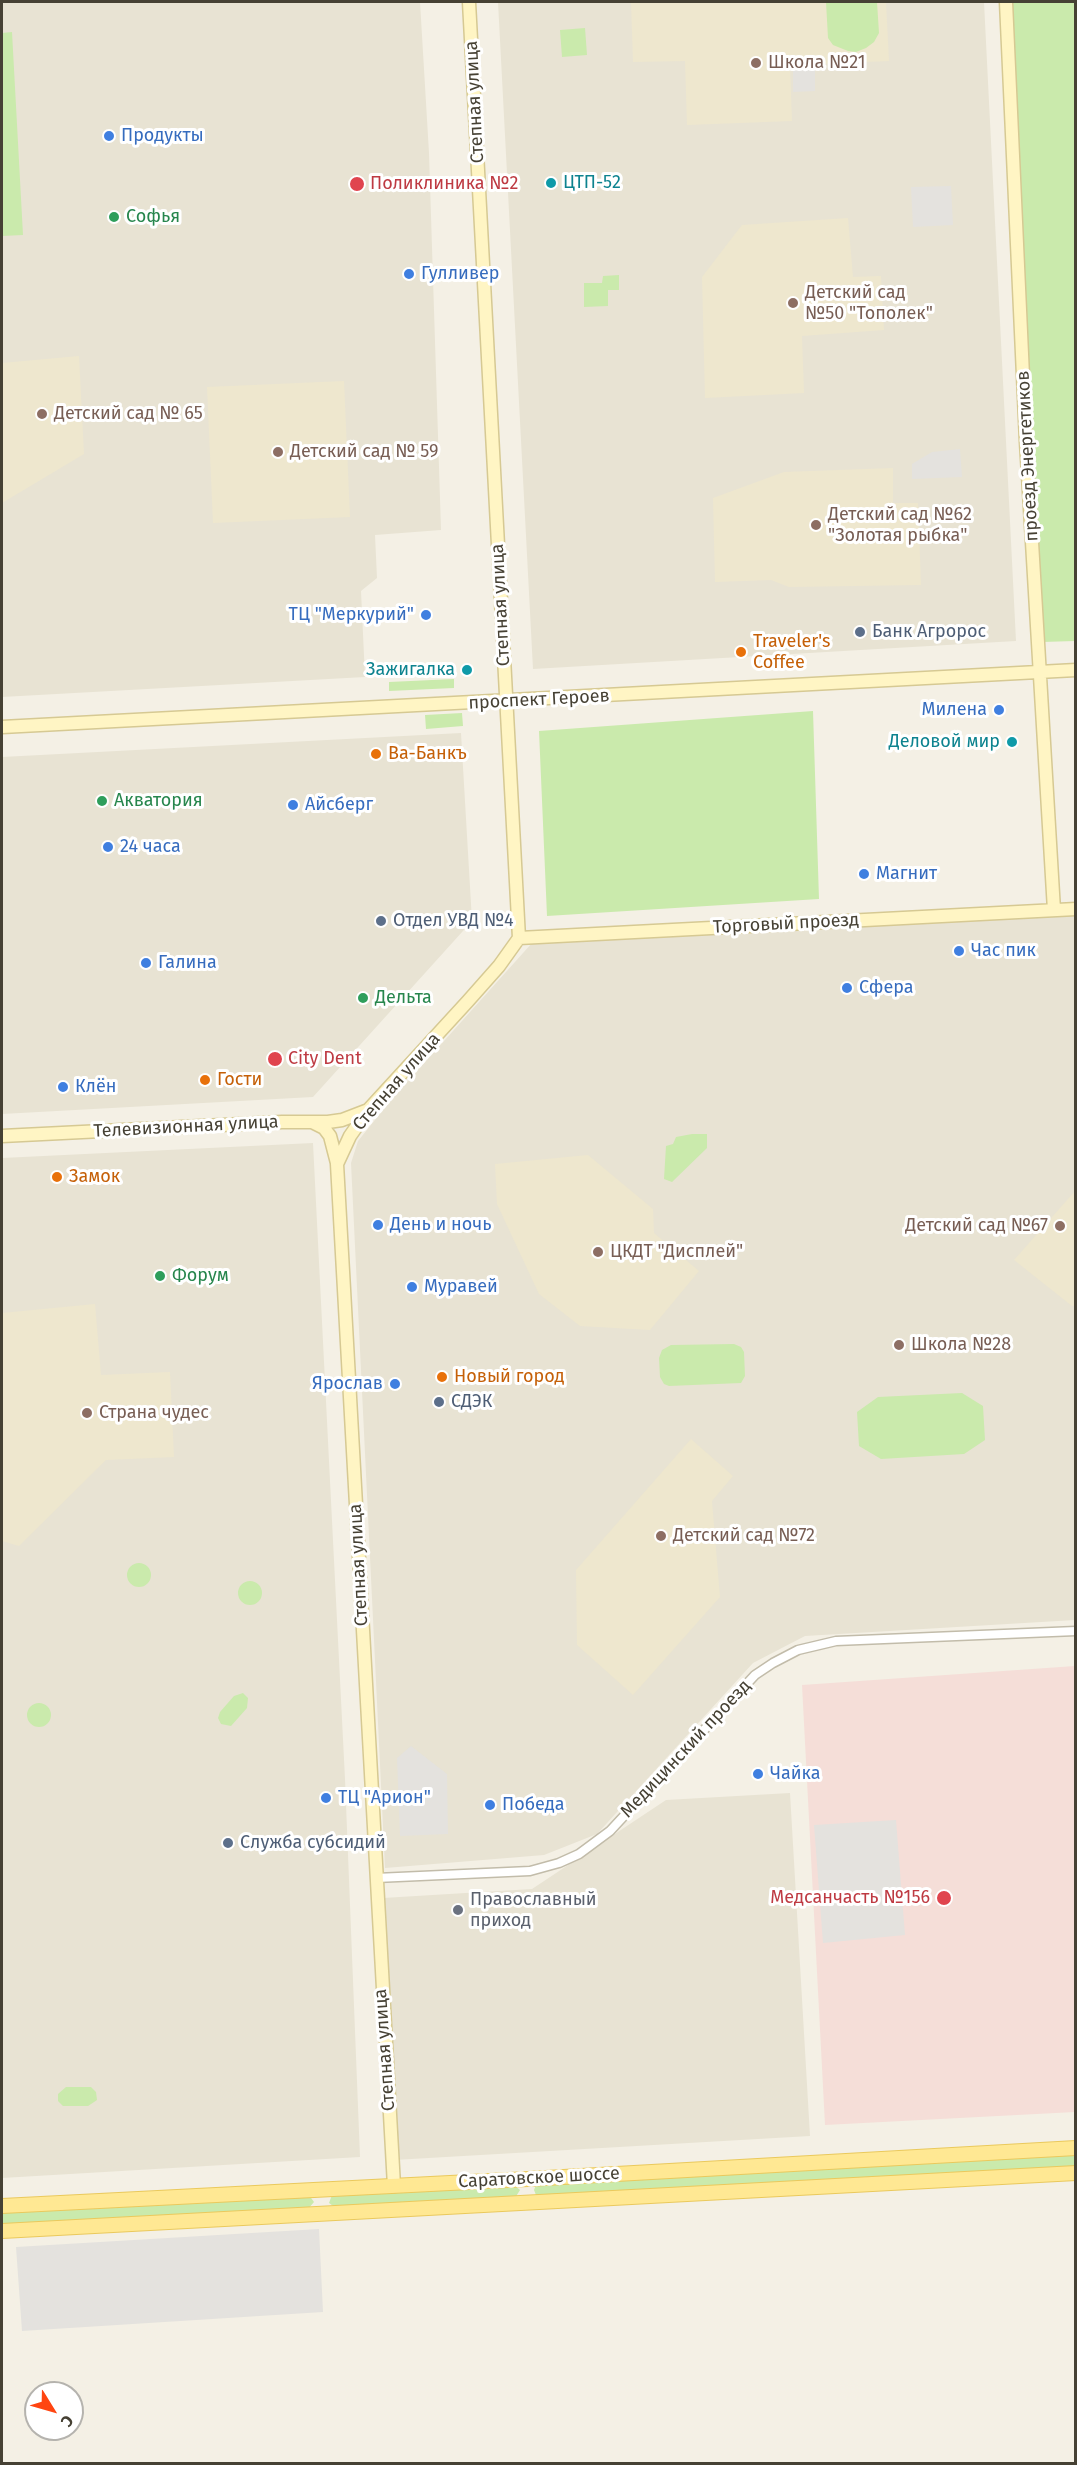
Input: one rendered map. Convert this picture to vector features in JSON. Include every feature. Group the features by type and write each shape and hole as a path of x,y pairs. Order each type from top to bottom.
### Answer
{"main road":[{"name":"Саратовское шоссе","path":"2,2206 1076,2148"},
{"name":"Саратовское шоссе","path":"2,2231 1076,2173"},
{"path":"528,2179 529,2202"},
{"path":"322,2190 324,2215"}],"street":[{"name":"Степная улица","path":"394,2186 337,1164 350,1136 369,1109 483,983 519,938 469,2"},
{"name":"проезд Энергетиков","path":"1006,2 1026,442 1054,910"},
{"name":"проспект Героев","path":"2,727 1076,670"},
{"name":"Торговый проезд","path":"519,938 1076,909"},
{"name":"Телевизионная улица","path":"2,1136 342,1120 369,1109"},
{"path":"311,1122 324,1128 330,1136 337,1164"},
{"name":"Медицинский проезд","path":"376,1878 530,1871 559,1863 579,1854 610,1831 755,1676 773,1663 798,1650 836,1641 1076,1631"}],"shaded area":[{"path":"2,2 420,2 429,153 441,530 375,535 377,578 361,591 365,677 2,697"},
{"path":"498,2 984,2 1016,641 533,669"},
{"name":"Школа №21","path":"631,2 886,2 889,61 790,65 792,121 687,125 685,61 633,62"},
{"path":"815,67 815,91 793,92 793,68"},
{"path":"951,186 953,225 913,227 911,187"},
{"name":"Детский сад №50 \"Тополек\"","path":"848,218 853,277 881,276 884,330 802,336 804,393 705,398 702,277 742,225"},
{"name":"Детский сад № 65","path":"79,356 84,454 2,503 2,363"},
{"name":"Детский сад № 59","path":"344,381 350,517 213,523 207,387"},
{"path":"960,449 962,477 912,479 912,464 932,452"},
{"name":"Детский сад №62 \"Золотая рыбка\"","path":"893,468 893,503 918,503 921,585 789,587 771,580 715,582 713,498 784,472"},
{"path":"461,733 472,921 313,1097 2,1114 2,757"},
{"path":"1075,911 1075,1620 805,1636 753,1663 597,1834 544,1855 385,1868 351,1163 358,1141 391,1100 532,943"},
{"path":"313,1143 345,1779 360,2157 2,2178 2,1158"},
{"name":"ЦКДТ \"Дисплей\"","path":"588,1155 653,1209 654,1233 699,1271 650,1330 580,1326 539,1294 497,1204 495,1164"},
{"name":"Детский сад №67","path":"1075,1191 1076,1306 1072,1306 1014,1260"},
{"name":"Страна чудес","path":"95,1304 101,1375 170,1372 174,1457 106,1460 19,1546 2,1541 2,1313"},
{"name":"Детский сад №72","path":"691,1439 733,1476 712,1501 720,1597 633,1695 577,1645 576,1570"},
{"name":"Медсанчасть №156","path":"1075,1666 1075,2112 825,2125 802,1685"},
{"path":"411,1746 447,1774 448,1834 400,1836 397,1758"},
{"path":"790,1793 810,2136 394,2160 383,1898 532,1889 666,1800"},
{"path":"896,1820 905,1935 823,1943 814,1825"},
{"path":"319,2229 323,2312 22,2331 16,2247"}],"green space":[{"path":"826,2 877,2 879,33 874,42 856,52 833,45 828,38"},
{"path":"1009,2 1075,2 1075,641 1042,642"},
{"path":"585,28 587,55 562,57 560,30"},
{"path":"12,32 23,235 2,236 2,33"},
{"path":"619,275 619,290 608,290 608,306 584,307 584,283 602,283 603,276"},
{"path":"454,679 454,688 389,691 389,682"},
{"path":"813,711 819,899 547,916 539,731"},
{"path":"462,713 463,726 426,729 425,715"},
{"path":"707,1134 707,1148 672,1182 664,1179 666,1146 673,1144 676,1137"},
{"path":"734,1344 741,1347 744,1352 745,1376 741,1383 669,1386 664,1384 660,1377 659,1358 662,1350 671,1345"},
{"path":"962,1393 983,1406 985,1440 964,1454 881,1459 859,1446 857,1412 878,1397"},
{"path":"139,1563 148,1566 151,1575 148,1584 139,1587 130,1584 127,1575 130,1566"},
{"path":"250,1581 259,1584 262,1593 259,1602 250,1605 241,1602 238,1593 241,1584"},
{"path":"243,1693 248,1698 247,1708 231,1726 221,1724 218,1718 220,1712 234,1696"},
{"path":"39,1703 48,1706 51,1715 48,1724 39,1727 30,1724 27,1715 30,1706"},
{"path":"66,2087 91,2087 96,2092 97,2100 88,2106 63,2106 58,2101 58,2094"},
{"path":"1075,2154 1075,2168 542,2196 536,2195 534,2190 536,2185"},
{"path":"514,2185 520,2190 515,2198 336,2208 329,2203 332,2195"},
{"path":"309,2195 314,2202 308,2209 2,2226 2,2212"}],"place":[{"name":"Школа №21","path":"756,63"},
{"name":"Продукты","path":"109,136"},
{"name":"ЦТП-52","path":"551,183"},
{"name":"Поликлиника №2","path":"357,184"},
{"name":"Софья","path":"114,217"},
{"name":"Гулливер","path":"409,274"},
{"name":"Детский сад №50 \"Тополек\"","path":"793,303"},
{"name":"Детский сад № 65","path":"42,414"},
{"name":"Детский сад № 59","path":"278,452"},
{"name":"Детский сад №62 \"Золотая рыбка\"","path":"816,525"},
{"name":"ТЦ \"Меркурий\"","path":"426,615"},
{"name":"Банк Агророс","path":"860,632"},
{"name":"Traveler's Coffee","path":"741,652"},
{"name":"Зажигалка","path":"467,670"},
{"name":"Милена","path":"999,710"},
{"name":"Деловой мир","path":"1012,742"},
{"name":"Ва-Банкъ","path":"376,754"},
{"name":"Акватория","path":"102,801"},
{"name":"Айсберг","path":"293,805"},
{"name":"24 часа","path":"108,847"},
{"name":"Магнит","path":"864,874"},
{"name":"Отдел УВД №4","path":"381,921"},
{"name":"Час пик","path":"959,951"},
{"name":"Галина","path":"146,963"},
{"name":"Сфера","path":"847,988"},
{"name":"Дельта","path":"363,998"},
{"name":"City Dent","path":"275,1059"},
{"name":"Гости","path":"205,1080"},
{"name":"Клён","path":"63,1087"},
{"name":"Замок","path":"57,1177"},
{"name":"День и ночь","path":"378,1225"},
{"name":"Детский сад №67","path":"1060,1226"},
{"name":"ЦКДТ \"Дисплей\"","path":"598,1252"},
{"name":"Форум","path":"160,1276"},
{"name":"Муравей","path":"412,1287"},
{"name":"Школа №28","path":"899,1345"},
{"name":"Новый город","path":"442,1377"},
{"name":"Ярослав","path":"395,1384"},
{"name":"СДЭК","path":"439,1402"},
{"name":"Страна чудес","path":"87,1413"},
{"name":"Детский сад №72","path":"661,1536"},
{"name":"Чайка","path":"758,1774"},
{"name":"ТЦ \"Арион\"","path":"326,1798"},
{"name":"Победа","path":"490,1805"},
{"name":"Служба субсидий","path":"228,1843"},
{"name":"Медсанчасть №156","path":"944,1898"},
{"name":"Православный приход","path":"458,1910"}]}
